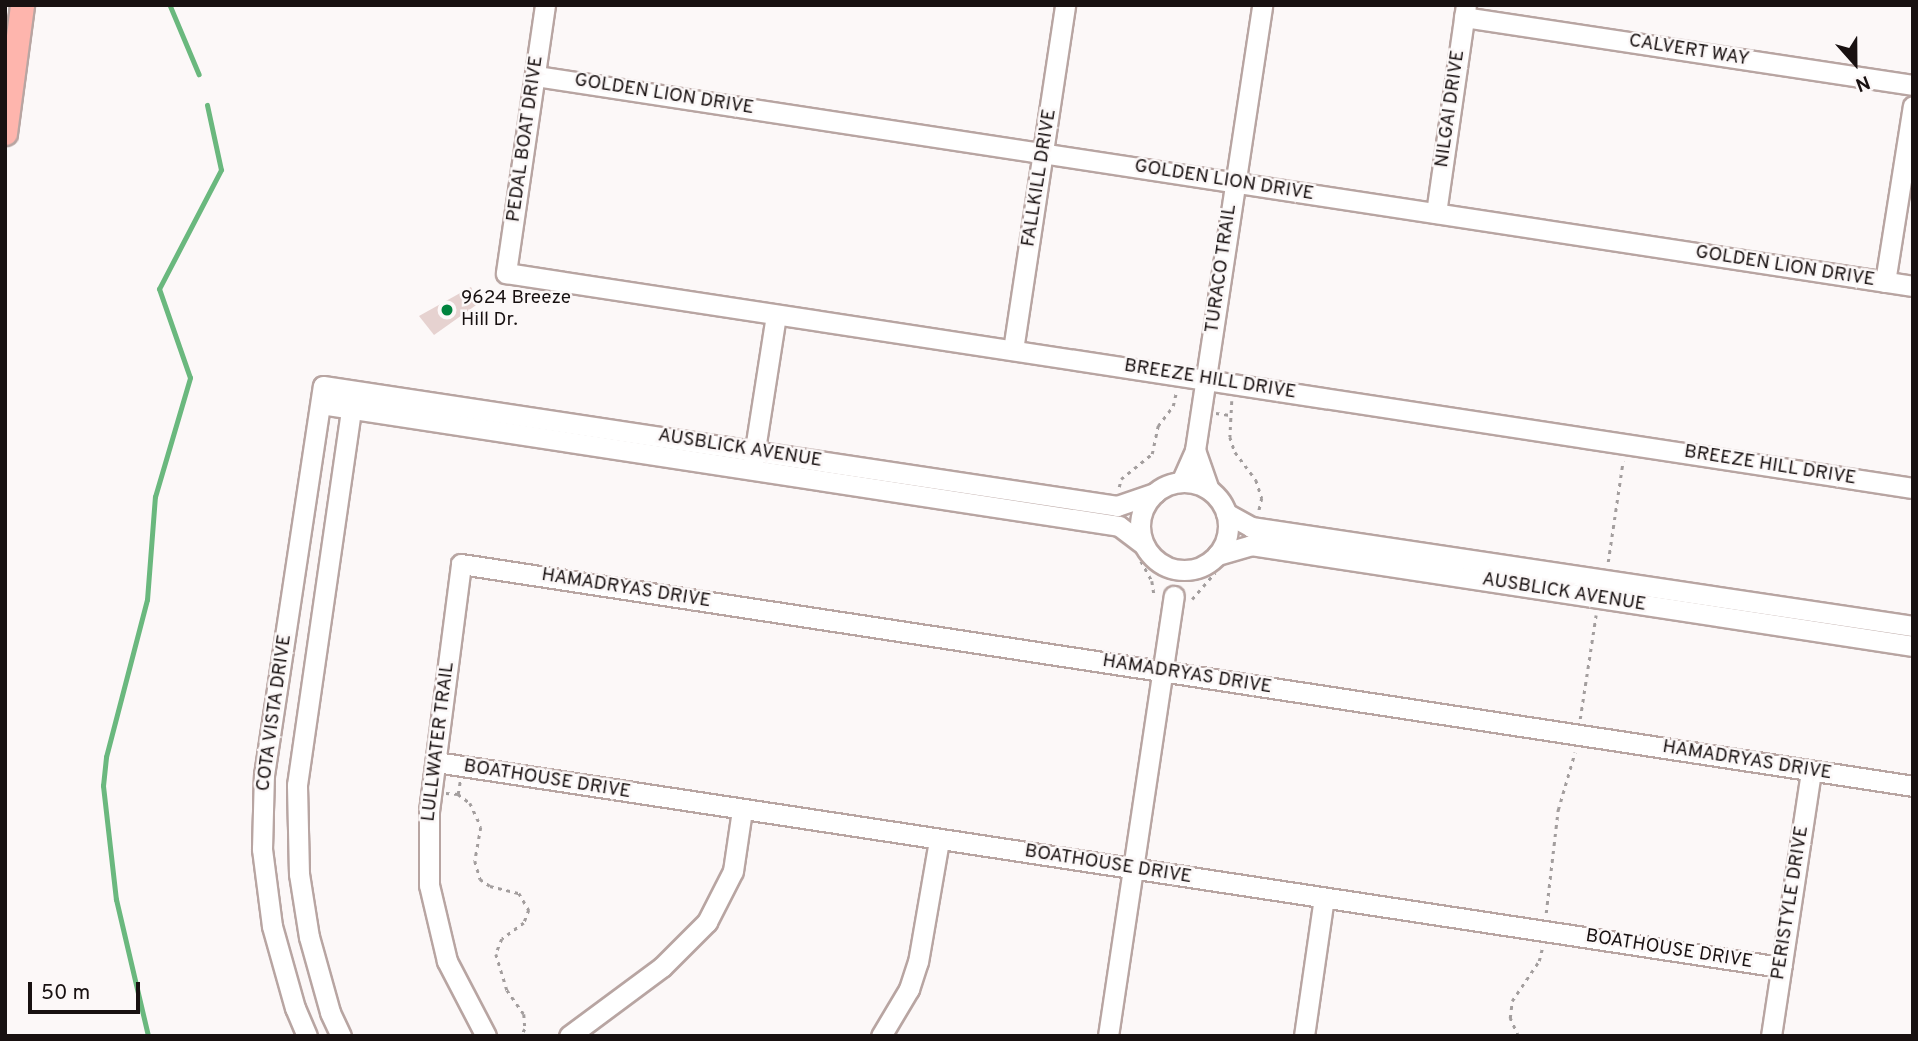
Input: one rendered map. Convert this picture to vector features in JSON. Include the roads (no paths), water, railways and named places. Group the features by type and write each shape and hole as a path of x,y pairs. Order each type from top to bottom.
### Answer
{"main road":[{"path":"5,134 22,5"}],"street":[{"name":"PEDAL BOAT DRIVE","path":"506,273 545,5"},
{"name":"FALLKILL DRIVE","path":"1013,350 1065,5"},
{"name":"TURACO TRAIL","path":"1181,482 1195,450 1262,5"},
{"name":"CALVERT WAY","path":"1465,11 1913,85"},
{"name":"NILGAI DRIVE","path":"1436,213 1465,11"},
{"name":"GOLDEN LION DRIVE","path":"536,76 1913,286"},
{"path":"1885,282 1913,106"},
{"name":"BREEZE HILL DRIVE","path":"506,273 1913,488"},
{"path":"753,460 776,315"},
{"name":"AUSBLICK AVENUE","path":"322,395 753,460 1117,506 1155,493"},
{"name":"COTA VISTA DRIVE","path":"307,1036 295,1008 272,926 262,849 264,775 322,395"},
{"name":"COTA VISTA DRIVE","path":"341,1036 330,1013 309,937 299,874 297,785 352,400"},
{"name":"TURACO TRAIL","path":"1195,450 1209,490"},
{"name":"AUSBLICK AVENUE","path":"753,460 1119,526 1144,545"},
{"path":"1108,1036 1174,596 1191,570 1217,555 1226,535 1226,513 1219,500 1209,490 1181,482 1155,493 1140,517 1144,545 1163,565 1174,596"},
{"name":"AUSBLICK AVENUE","path":"1226,513 1251,527 1913,626"},
{"name":"AUSBLICK AVENUE","path":"1217,555 1251,545 1913,646"},
{"name":"HAMADRYAS DRIVE","path":"461,564 1913,786"},
{"name":"LULLWATER TRAIL","path":"461,564 429,811 429,885 447,961 486,1036"},
{"path":"1163,565 1191,570"},
{"name":"BOATHOUSE DRIVE","path":"436,762 1780,967"},
{"name":"PERISTYLE DRIVE","path":"1771,1036 1811,771"},
{"path":"569,1036 662,967 707,922 733,871 742,810"},
{"path":"881,1036 909,989 918,962 939,840"},
{"path":"1304,1036 1324,898"}],"waterway":[{"path":"170,5 199,74"},
{"path":"148,1036 116,900 103,786 106,757 147,600 155,497 190,378 159,289 221,170 207,105"}],"place":[{"name":"9624 Breeze Hill Dr.","path":"447,310"}]}
